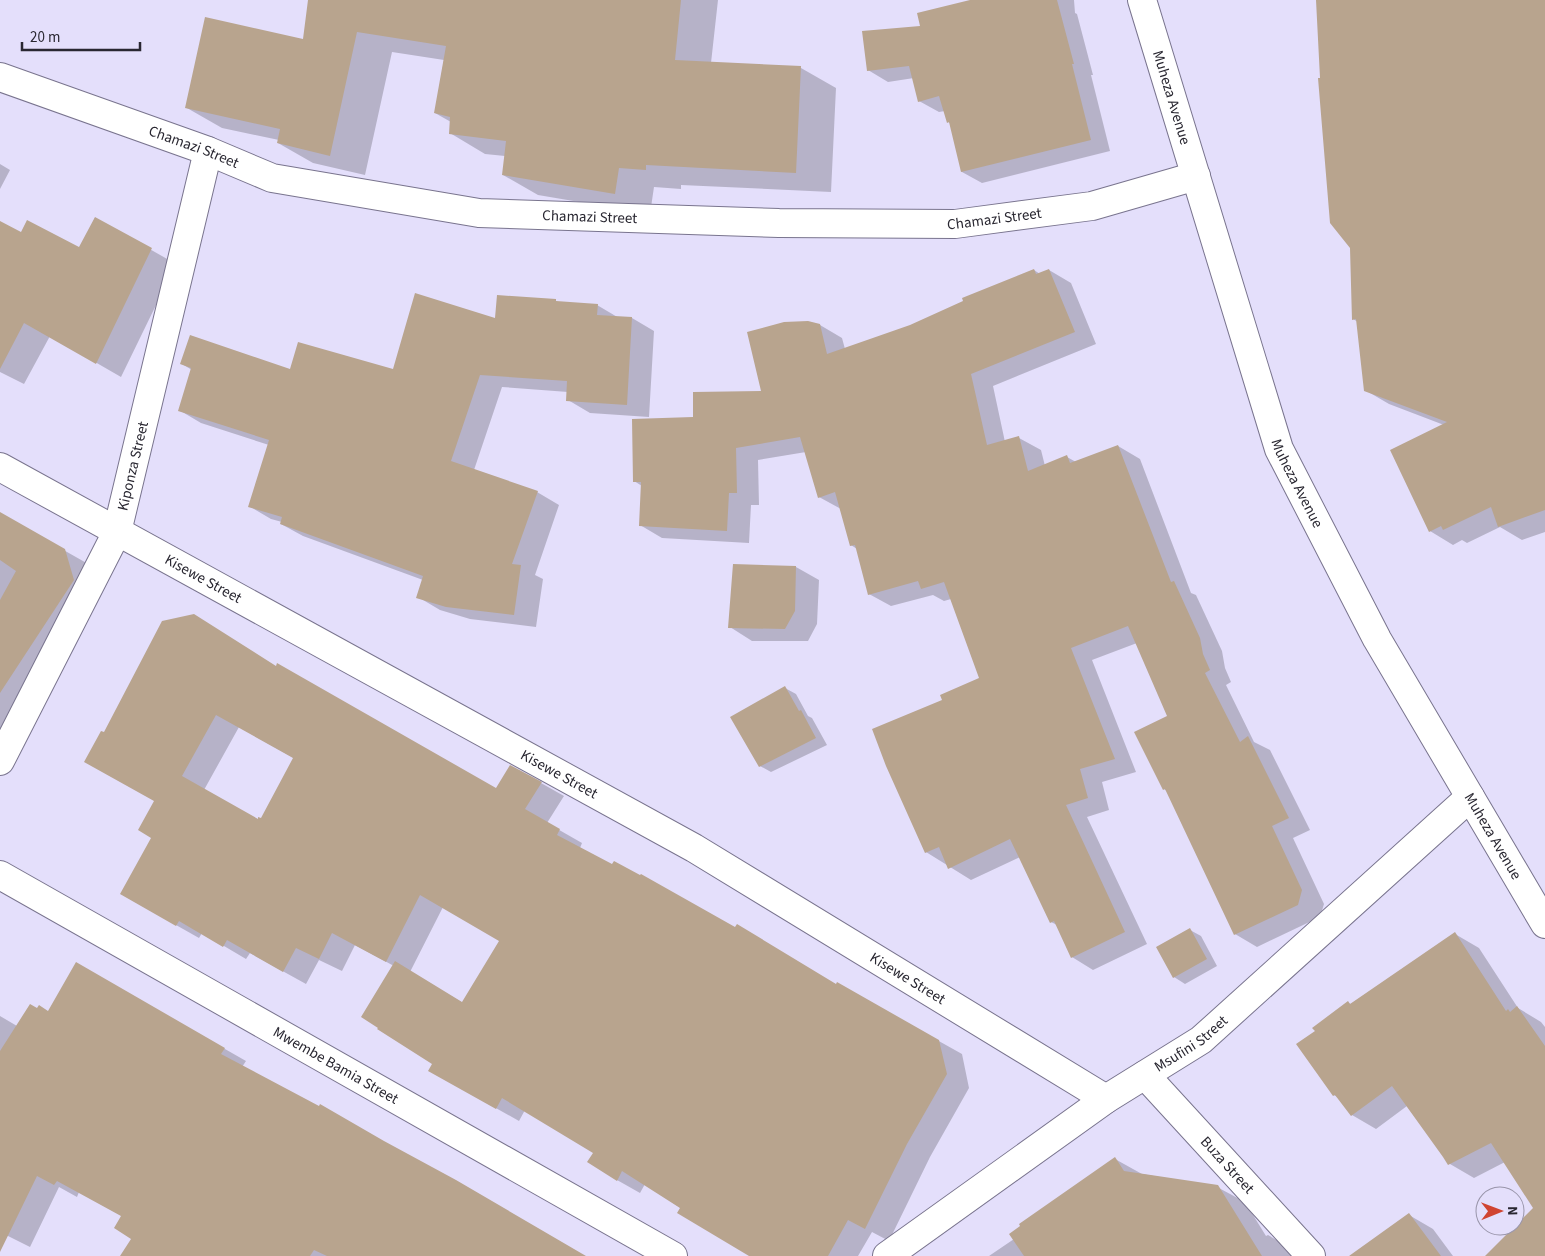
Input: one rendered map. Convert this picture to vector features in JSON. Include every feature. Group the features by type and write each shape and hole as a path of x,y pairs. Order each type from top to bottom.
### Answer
{"street":[{"name":"Muheza Avenue","path":"1142,0 1280,449 1377,639 1545,924"},
{"name":"Chamazi Street","path":"0,77 208,150 272,178 479,212 779,223 955,224 1092,206 1196,176"},
{"name":"Kiponza Street","path":"0,761 117,532 208,150"},
{"name":"Kisewe Street","path":"0,467 694,848 1106,1099"},
{"name":"Msufini Street","path":"887,1256 1106,1099 1201,1040 1470,797"},
{"name":"Mwembe Bamia Street","path":"0,875 673,1256"},
{"name":"Buza Street","path":"1145,1075 1311,1256"}],"building":[{"path":"308,0 681,0 675,60 801,66 796,173 646,165 646,170 619,168 615,194 502,175 506,141 449,134 450,117 434,113 446,46 357,32 330,156 277,143 280,129 185,108 205,17 303,39"},
{"path":"970,0 1057,0 1091,140 961,172 949,122 947,123 939,96 918,102 909,66 867,71 862,31 920,26 917,13"},
{"path":"1316,0 1545,0 1545,510 1498,527 1491,507 1443,530 1441,526 1429,532 1390,450 1447,422 1364,391 1356,319 1352,320 1350,248 1330,223 1318,78 1320,78"},
{"path":"95,217 152,248 96,364 24,323 0,369 0,221 21,232 27,220 79,247"},
{"path":"1034,269 1036,274 1049,269 1075,332 971,374 987,445 1019,436 1028,471 1067,455 1070,463 1118,445 1171,582 1174,581 1200,638 1203,654 1210,670 1205,673 1240,742 1248,736 1289,818 1272,826 1302,890 1298,905 1234,935 1165,789 1163,790 1134,732 1167,716 1128,626 1071,648 1115,759 1080,769 1088,798 1066,805 1125,932 1071,958 1054,921 1050,923 1010,839 948,869 939,847 925,853 886,766 872,729 942,700 940,695 979,678 944,582 921,589 918,581 868,595 855,545 850,546 835,492 818,498 800,437 736,448 737,493 729,493 727,531 639,526 641,482 633,482 632,419 693,417 693,392 761,391 747,332 784,322 808,321 820,324 827,354 910,325 963,301 962,298"},
{"path":"415,293 495,318 497,295 598,304 597,315 632,317 627,405 566,401 567,381 480,375 451,461 538,491 512,564 521,565 514,615 446,607 416,598 423,576 280,524 282,517 248,507 269,440 178,411 191,368 180,364 190,335 290,369 298,342 393,369"},
{"path":"0,512 65,549 74,580 0,693 0,600 16,571 0,560"},
{"path":"733,564 796,566 795,611 785,629 728,628"},
{"path":"194,614 276,666 277,663 496,788 510,765 542,782 525,809 560,829 557,835 612,864 614,861 641,874 735,927 737,924 836,984 837,982 939,1040 947,1074 907,1144 865,1229 848,1220 828,1256 749,1256 677,1213 680,1208 622,1171 617,1181 587,1162 593,1153 502,1098 496,1109 428,1071 432,1064 361,1017 395,961 462,1002 499,941 420,895 386,962 332,933 319,959 296,948 283,972 227,940 223,947 179,921 176,926 120,894 151,838 138,830 154,801 84,762 101,731 104,732 162,621","holes":["216,715 293,758 261,818 258,817 258,819 182,776"]},
{"path":"785,686 816,738 759,767 730,717"},
{"path":"1190,928 1207,959 1173,978 1156,947"},
{"path":"1455,932 1506,1011 1508,1009 1510,1012 1517,1006 1545,1046 1545,1256 1485,1256 1505,1236 1525,1236 1525,1216 1533,1208 1525,1196 1525,1186 1519,1186 1491,1143 1448,1165 1392,1086 1351,1116 1335,1095 1333,1096 1296,1044 1315,1031 1312,1028 1348,1001 1350,1004"},
{"path":"76,962 225,1048 221,1054 319,1106 320,1104 586,1256 327,1256 314,1250 310,1256 120,1256 131,1239 114,1228 121,1216 57,1181 54,1185 37,1176 0,1252 0,1051 30,1004 37,1008 39,1005 48,1011"},
{"path":"1115,1157 1124,1171 1218,1185 1262,1256 1024,1256 1009,1234 1020,1226 1019,1224"},
{"path":"1409,1213 1441,1256 1349,1256"}]}
